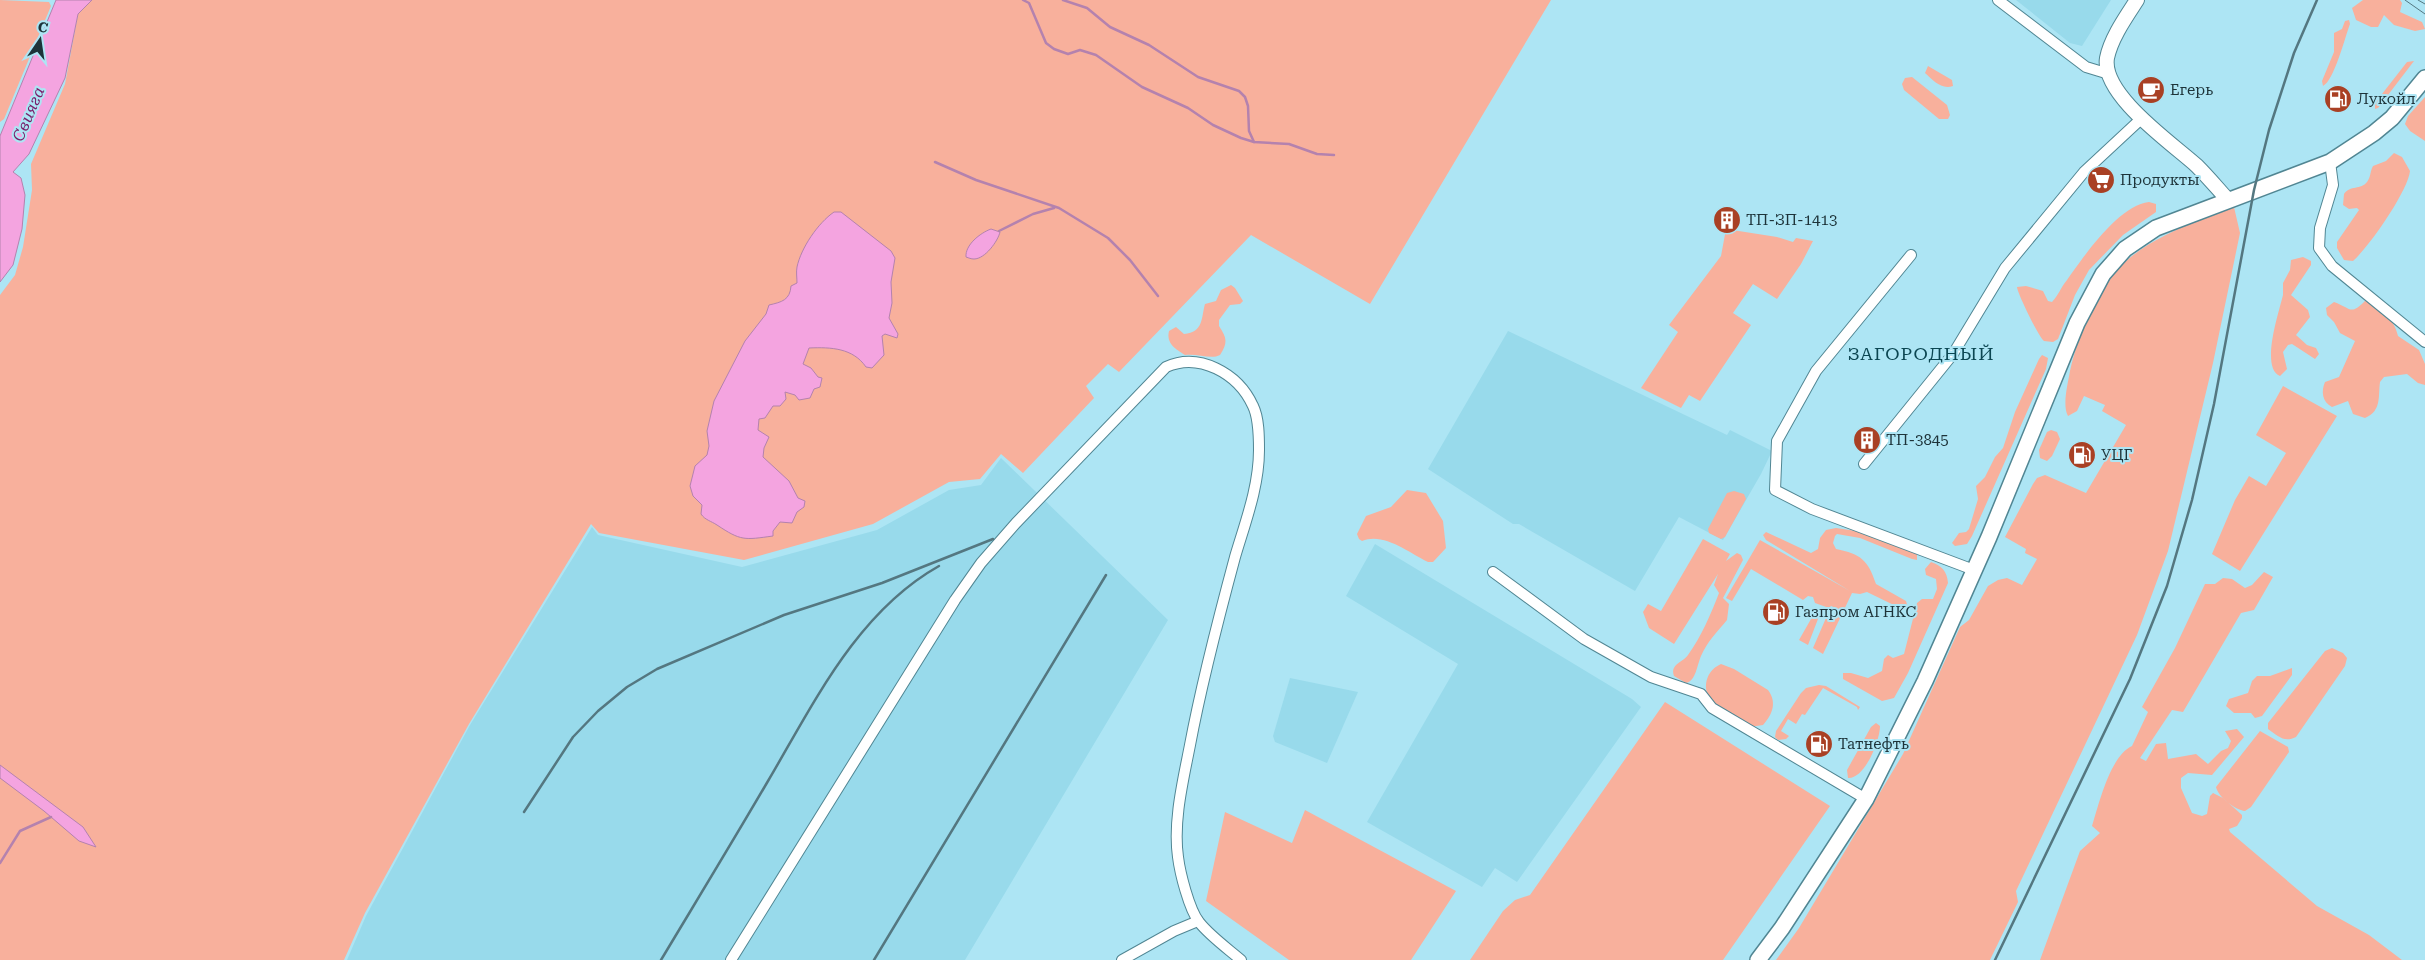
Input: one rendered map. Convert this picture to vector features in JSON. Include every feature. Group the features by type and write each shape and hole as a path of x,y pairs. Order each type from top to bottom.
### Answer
{"main road":[{"path":"1758,960 1782,928 1866,799 1925,681 1974,570 2077,323 2112,262 2139,238 2156,228 2330,162 2374,133 2392,118 2425,78"}],"street":[{"path":"1998,0 2086,66 2109,74"},
{"path":"2137,0 2115,39 2107,58 2109,74 2122,97 2141,119 2197,166 2228,200"},
{"path":"1864,464 1953,354 2005,268 2084,172 2141,119"},
{"path":"2330,162 2334,185 2320,228 2320,248 2332,266 2425,342"},
{"path":"1911,255 1816,371 1777,441 1775,490 1812,509 1974,570"},
{"path":"731,960 955,600 981,563 1016,523 1166,368 1175,363 1189,361 1219,369 1242,390 1254,407 1259,452 1254,493 1205,666 1182,787 1178,828 1178,857 1186,890 1198,921 1241,960"},
{"path":"1493,572 1592,644 1651,677 1700,694 1712,708 1866,799"},
{"path":"1122,960 1174,931 1198,921"}],"shaded area":[{"path":"0,0 49,2 51,6 4,119 0,122"},
{"path":"92,0 1551,0 1370,304 1251,235 1119,372 1108,364 1086,386 1094,398 1023,473 1001,454 980,479 949,482 873,524 744,560 599,533 591,524 469,724 365,913 344,960 0,960 0,295 15,275 23,247 32,190 31,164 65,84 78,14"},
{"path":"2016,0 2111,0 2082,46 2070,43"},
{"path":"2363,0 2400,0 2402,3 2400,12 2422,22 2425,29 2415,31 2394,25 2384,15 2378,27 2371,27 2356,20 2352,8"},
{"path":"2349,20 2350,24 2339,58 2331,76 2323,86 2322,81 2334,52 2334,33 2342,29 2345,21"},
{"path":"2414,61 2378,108 2375,109 2375,103 2407,62"},
{"path":"1928,66 1952,80 1953,86 1945,87 1934,81 1925,73"},
{"path":"1912,77 1947,105 1950,115 1948,119 1939,119 1904,90 1902,84 1905,78"},
{"path":"2425,97 2425,141 2410,131 2405,124 2408,116"},
{"path":"2394,153 2402,157 2410,171 2408,180 2378,232 2353,261 2344,260 2337,248 2337,242 2359,210 2357,208 2349,209 2343,205 2344,194 2349,189 2365,184 2373,166 2386,161"},
{"path":"2149,202 2156,204 2156,212 2123,235 2089,270 2075,295 2058,339 2053,342 2044,341 2028,314 2017,287 2026,286 2043,291 2048,301 2052,302 2103,233 2126,212 2138,205"},
{"path":"2234,207 2240,233 2213,363 2168,551 2137,635 2016,891 2018,902 1990,960 1776,960 1799,928 1903,754 1960,627 1969,620 1988,586 1998,580 2007,578 2022,585 2037,559 2025,553 2026,549 2005,537 2033,484 2037,478 2045,475 2086,493 2126,425 2102,411 2105,405 2084,396 2077,411 2068,416 2066,411 2066,394 2074,356 2085,324 2100,293 2120,267 2148,245 2184,226"},
{"path":"1726,229 1777,237 1793,242 1796,238 1813,241 1801,264 1777,299 1753,284 1733,313 1751,325 1700,401 1689,395 1681,408 1641,388 1678,332 1669,325 1721,256"},
{"path":"2303,257 2311,261 2311,265 2291,295 2308,310 2310,317 2296,335 2307,345 2316,348 2319,354 2315,359 2292,344 2288,345 2283,352 2287,369 2280,376 2274,371 2271,362 2272,339 2283,295 2283,283 2290,270 2291,260"},
{"path":"1231,285 1243,301 1240,304 1230,305 1219,320 1219,326 1226,340 1220,355 1212,357 1185,355 1175,348 1170,343 1169,331 1176,327 1184,334 1195,330 1200,324 1205,304 1216,301 1221,290"},
{"path":"2368,301 2387,316 2394,324 2398,336 2419,350 2425,364 2425,385 2418,383 2407,374 2384,377 2380,382 2377,407 2365,418 2353,414 2348,401 2332,407 2329,405 2324,399 2323,389 2325,382 2339,377 2355,341 2340,333 2334,322 2327,315 2326,308 2334,302 2353,309"},
{"path":"1508,331 1727,435 1730,430 1772,451 1723,540 1679,517 1635,591 1519,524 1513,524 1428,469"},
{"path":"2042,355 2048,358 2046,369 1972,536 1967,544 1955,546 1952,543 1959,533 1966,532 1969,529 1978,499 1976,486 1985,477 1995,457 2003,448 2015,412"},
{"path":"2283,386 2337,416 2240,571 2212,554 2235,500 2249,476 2266,486 2286,453 2256,435"},
{"path":"2051,430 2057,432 2060,439 2052,456 2047,461 2040,458 2039,450 2047,432"},
{"path":"1001,458 1168,620 965,960 347,960 366,916 470,725 592,527 598,535 742,567 877,530 949,490 981,485"},
{"path":"1407,490 1426,493 1443,521 1446,548 1433,562 1428,562 1388,541 1370,539 1362,541 1357,534 1366,516 1391,507"},
{"path":"1734,491 1744,494 1746,499 1725,537 1721,539 1709,533 1708,529 1727,493"},
{"path":"1836,528 1863,532 1917,554 1917,560 1912,559 1860,538 1837,534 1833,543 1836,549 1852,553 1862,559 1870,569 1876,584 1906,601 1908,608 1904,610 1867,592 1860,594 1852,593 1823,654 1813,648 1826,618 1833,616 1836,608 1831,606 1829,608 1815,603 1813,597 1808,596 1803,600 1751,569 1732,601 1726,598 1760,540 1850,591 1766,540 1763,535 1766,532 1811,553 1818,549 1820,538 1826,530"},
{"path":"1703,539 1730,554 1726,561 1737,553 1741,555 1743,560 1723,598 1729,604 1727,620 1706,646 1694,676 1686,683 1674,676 1673,672 1675,666 1686,658 1705,625 1719,593 1714,585 1718,574 1674,644 1649,628 1643,612 1648,604 1661,611"},
{"path":"1375,544 1632,699 1641,707 1517,882 1495,868 1482,887 1367,822 1458,664 1346,596"},
{"path":"1931,562 1943,570 1948,583 1908,673 1894,698 1882,701 1843,679 1843,673 1851,673 1868,678 1882,671 1884,659 1888,655 1893,658 1904,654 1917,603 1922,599 1933,599 1937,589 1936,579 1926,575 1925,569"},
{"path":"2264,572 2273,577 2254,610 2241,613 2183,712 2172,710 2140,758 2146,761 2156,744 2166,743 2168,759 2196,754 2208,764 2221,751 2228,748 2231,741 2225,731 2237,729 2244,737 2212,775 2188,773 2181,778 2181,788 2192,813 2202,816 2207,814 2210,796 2213,793 2223,798 2242,815 2237,826 2229,829 2230,832 2317,906 2369,935 2402,960 2040,960 2080,851 2100,833 2092,826 2106,782 2117,760 2124,751 2132,746 2148,712 2142,707 2175,648 2205,584 2215,584 2223,578 2232,579 2245,588 2252,585"},
{"path":"1812,612 1818,619 1808,645 1799,640 1811,619 1809,617"},
{"path":"2332,648 2343,653 2347,658 2345,666 2296,737 2285,739 2278,736 2268,729 2268,723 2325,651"},
{"path":"1721,664 1734,669 1768,690 1771,694 1773,708 1763,725 1750,727 1724,712 1711,701 1706,690 1706,684 1711,672"},
{"path":"2292,668 2292,675 2262,716 2255,718 2251,713 2234,713 2226,706 2229,699 2248,693 2252,681 2257,676 2270,676"},
{"path":"1290,678 1358,692 1327,763 1275,742 1273,736"},
{"path":"1819,685 1826,686 1860,707 1858,710 1857,707 1823,688 1805,715 1802,714 1796,724 1788,719 1781,731 1789,736 1786,739 1778,740 1775,737 1776,731 1801,693 1806,688"},
{"path":"1665,702 1830,806 1723,960 1470,960 1503,911 1515,900 1530,895"},
{"path":"1876,723 1880,726 1879,732 1866,766 1854,777 1848,778 1847,770 1871,727"},
{"path":"2260,731 2288,747 2289,752 2251,807 2245,811 2228,802 2220,795 2216,787"},
{"path":"1305,810 1456,891 1411,960 1289,960 1206,901 1225,812 1292,843"}],"water":[{"name":"Свияга","path":"56,0 92,0 78,14 65,78 29,154 13,172 21,178 25,195 22,229 13,265 0,282 0,136"},
{"path":"834,212 841,212 891,251 895,258 891,282 892,303 889,318 898,334 897,338 885,334 882,336 884,355 872,368 866,367 848,352 825,348 809,348 803,364 811,368 818,377 822,378 820,387 814,389 810,398 799,400 795,395 785,392 786,399 780,406 773,406 765,418 759,419 758,430 769,437 764,448 763,457 789,481 798,498 805,501 804,507 797,512 792,523 780,522 773,531 773,536 738,537 706,519 701,514 702,505 693,496 690,486 695,466 707,455 709,446 707,431 714,401 745,341 766,314 769,305 784,300 789,294 791,286 797,283 797,267 806,244 816,229"},
{"path":"991,229 1000,232 990,249 978,258 966,257 968,248 974,240 982,233"},
{"path":"0,765 83,827 96,847 79,841 44,811 0,778"}],"waterway":[{"path":"1023,0 1029,3 1046,43 1054,49 1068,54 1080,50 1096,55 1142,87 1188,108 1213,125 1241,138 1254,142 1289,144 1317,154 1334,155"},
{"path":"1063,0 1087,8 1110,27 1149,45 1198,77 1239,91 1245,97 1248,106 1249,131 1254,142"},
{"path":"935,162 976,180 1059,208 1108,238 1130,260 1158,296"},
{"path":"999,231 1033,214 1054,208"},
{"path":"0,863 20,831 51,817"}],"tram line":[{"path":"2405,0 2425,14"},
{"path":"2418,0 2425,4"}],"railway":[{"path":"1995,960 2130,679 2167,586 2192,500 2214,404 2254,190 2269,130 2294,53 2317,0"},
{"path":"524,812 573,737 598,711 627,687 657,669 784,615 882,583 993,539"},
{"path":"661,960 840,662 884,608 910,585 939,566"},
{"path":"874,960 1106,575"}],"place":[{"name":"Егерь","path":"2151,90"},
{"name":"Лукойл","path":"2338,99"},
{"name":"Продукты","path":"2101,180"},
{"name":"ТП-ЗП-1413","path":"1727,220"},
{"name":"ТП-3845","path":"1867,440"},
{"name":"УЦГ","path":"2082,455"},
{"name":"Газпром АГНКС","path":"1776,612"},
{"name":"Татнефть","path":"1819,744"}],"district":[{"name":"ЗАГОРОДНЫЙ","path":"1921,354"}]}
